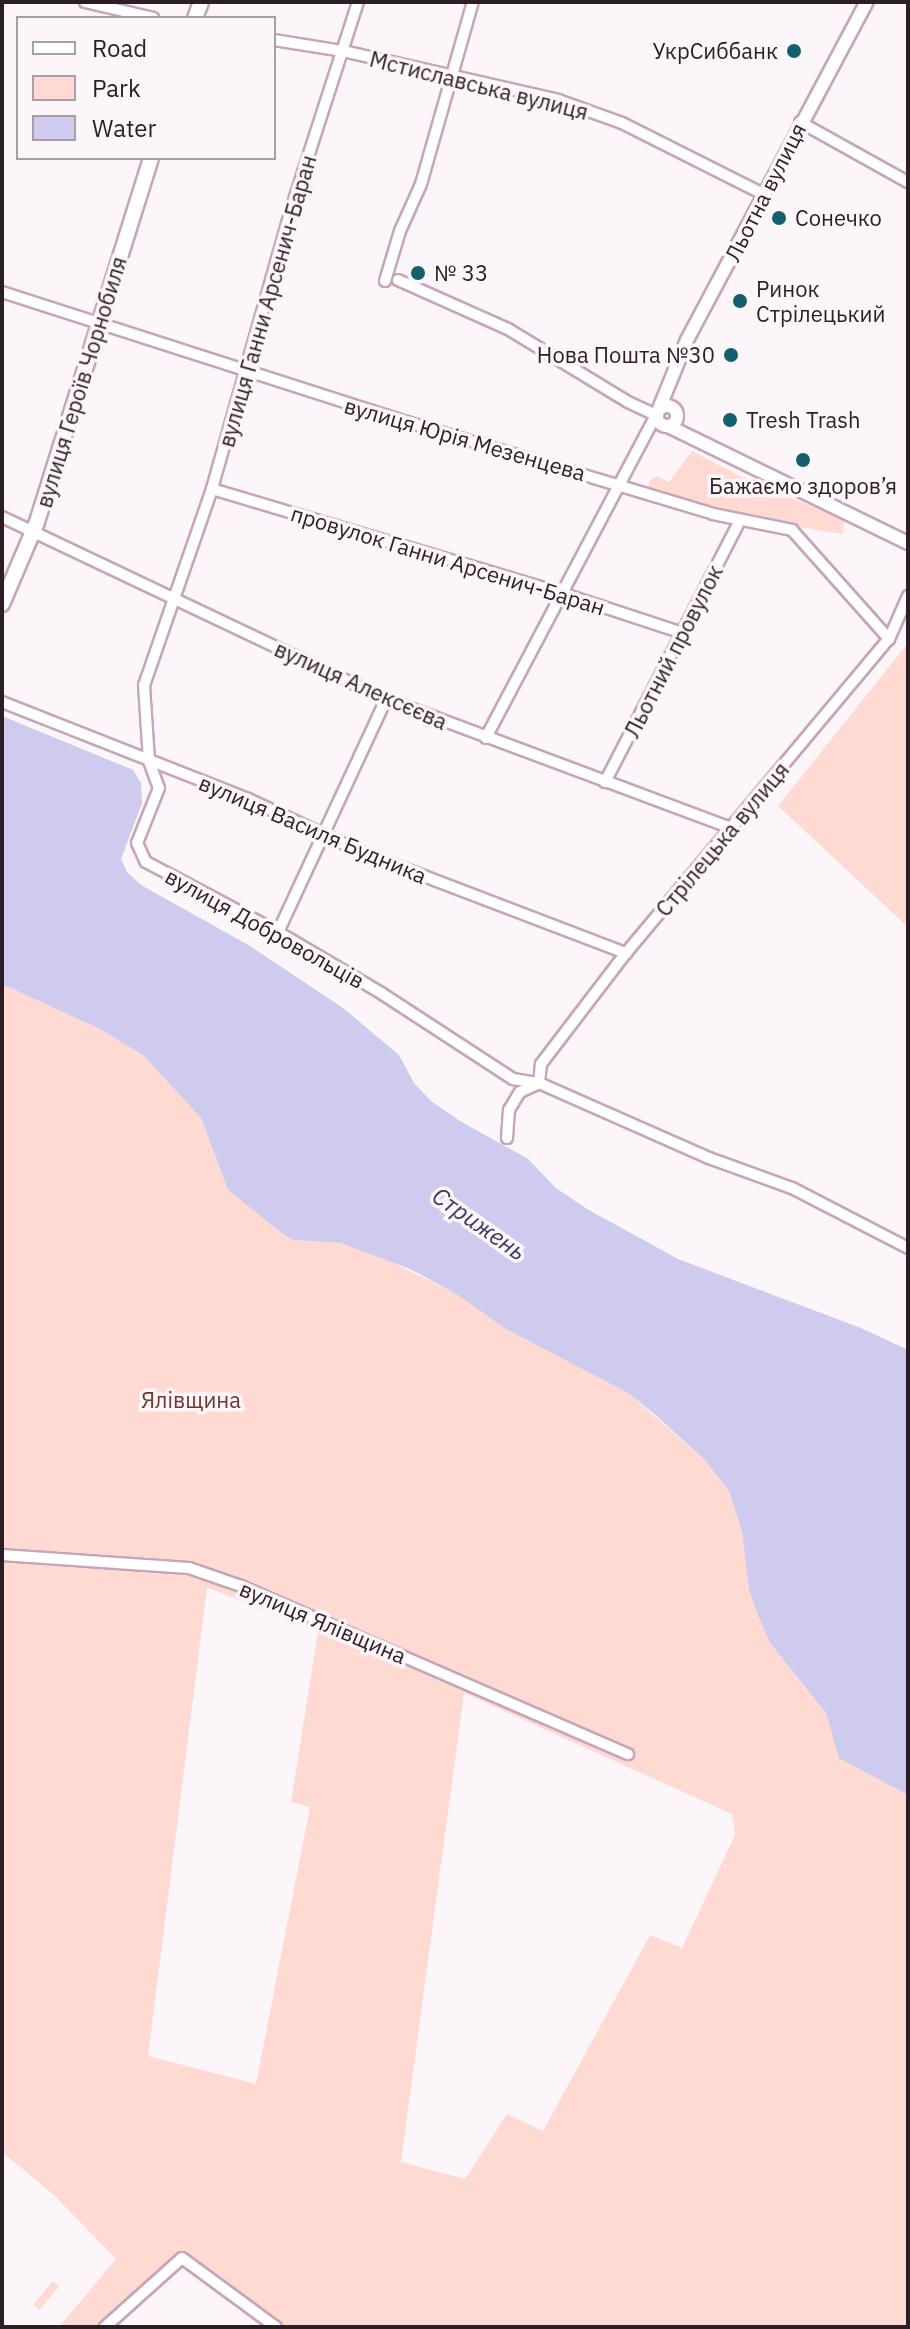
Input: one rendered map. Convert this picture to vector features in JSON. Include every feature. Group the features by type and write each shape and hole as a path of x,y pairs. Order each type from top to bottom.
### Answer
{"main road":[{"name":"вулиця Героїв Чорнобиля","path":"2,604 34,532 150,160"}],"street":[{"path":"85,2 144,16"},
{"name":"вулиця Ганни Арсенич-Баран","path":"176,600 212,489 292,206 358,2"},
{"path":"385,281 400,231 421,184 473,2"},
{"name":"Льотна вулиця","path":"486,738 671,385 687,340 800,122 867,2"},
{"name":"Мстиславська вулиця","path":"276,40 343,51 558,100 622,123 763,194"},
{"path":"800,122 908,182"},
{"path":"398,280 508,329 628,402 657,412 667,426 908,543"},
{"name":"вулиця Юрія Мезенцева","path":"2,292 246,372 740,520 792,530 889,639"},
{"name":"Льотна вулиця","path":"671,385 676,413 686,433"},
{"path":"646,434 667,426 676,413 667,405 657,412"},
{"name":"провулок Ганни Арсенич-Баран","path":"212,489 683,633"},
{"name":"вулиця Алексєєва","path":"2,517 386,699 731,828"},
{"name":"Льотний провулок","path":"605,782 740,520"},
{"name":"Стрілецька вулиця","path":"507,1138 509,1110 520,1092 539,1083 541,1064 626,953 889,639 908,596"},
{"name":"вулиця Добровольців","path":"176,600 144,685 149,761 159,788 137,843 146,862 278,932 381,993 513,1079 539,1083"},
{"path":"278,932 386,699"},
{"name":"вулиця Василя Будника","path":"2,702 325,833 401,868 626,953"},
{"path":"539,1083 709,1158 792,1188 908,1248"},
{"name":"вулиця Ялівщина","path":"2,1555 189,1568 241,1586 628,1754"},
{"path":"105,2327 182,2258 276,2327"}],"green space":[{"path":"692,451 738,475 844,520 843,534 738,517 648,487 650,480 657,476 669,482"},
{"path":"908,643 908,927 778,806"},
{"name":"Ялівщина","path":"2,984 102,1030 144,1056 201,1118 228,1190 284,1235 294,1240 341,1243 371,1252 453,1292 506,1329 628,1393 704,1459 729,1491 742,1532 749,1589 770,1643 826,1713 840,1758 908,1795 908,2327 279,2327 175,2256 98,2327 59,2327 116,2259 54,2195 2,2152","holes":["207,1587 318,1632 291,1802 310,1807 256,2084 148,2056","464,1693 732,1814 735,1835 682,1948 650,1935 543,2131 507,2114 465,2179 401,2162"]},
{"path":"53,2281 59,2286 39,2310 33,2305"}],"water":[{"name":"Стрижень","path":"2,716 133,770 141,783 142,803 121,859 127,872 141,885 250,946 343,1008 399,1055 414,1083 431,1101 528,1159 556,1188 587,1209 678,1259 861,1328 908,1350 908,1795 839,1758 826,1713 770,1643 758,1615 749,1589 742,1532 729,1491 704,1459 652,1412 628,1393 506,1329 453,1292 410,1269 341,1243 294,1240 284,1235 228,1190 201,1118 144,1056 102,1030 2,984"}],"place":[{"name":"УкрСиббанк","path":"794,51"},
{"name":"Сонечко","path":"779,218"},
{"name":"№ 33","path":"418,273"},
{"name":"Ринок Стрілецький","path":"740,301"},
{"name":"Нова Пошта №30","path":"731,355"},
{"name":"Tresh Trash","path":"730,420"},
{"name":"Бажаємо здоров’я","path":"803,460"}]}
